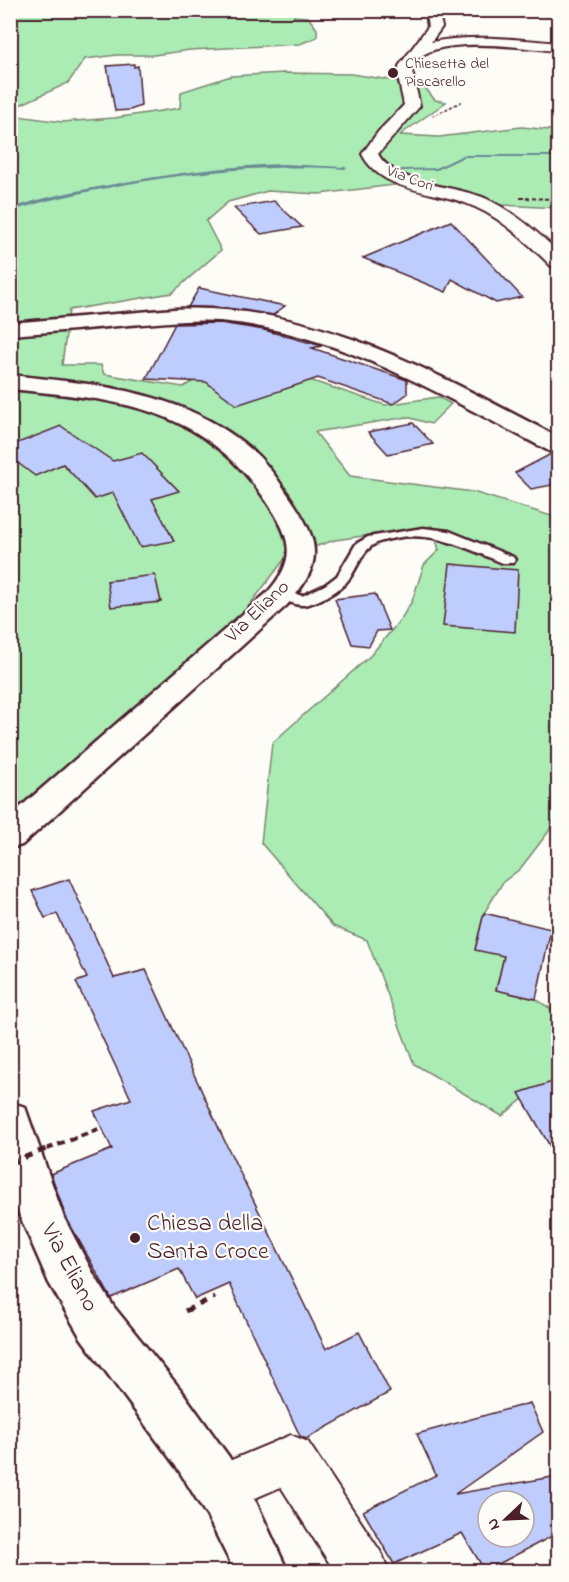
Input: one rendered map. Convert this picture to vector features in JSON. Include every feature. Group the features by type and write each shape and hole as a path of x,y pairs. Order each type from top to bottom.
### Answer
{"street":[{"path":"416,54 435,27 431,10"},
{"path":"416,54 433,45 450,42 558,47"},
{"name":"Via Cori","path":"416,54 410,59 406,70 412,106 373,148 370,156 374,162 395,177 483,204 526,234 558,262"},
{"path":"10,329 189,314 221,315 266,322 351,346 388,360 460,394 558,446"},
{"name":"Via Eliano","path":"10,382 102,392 147,401 199,424 231,444 259,473 302,537 300,562 290,583 282,593 10,836"},
{"name":"Via Eliano","path":"10,1120 23,1168 48,1230 91,1313 161,1404 220,1489 262,1572"},
{"path":"220,1489 291,1459 364,1572"}],"lane":[{"path":"282,593 302,601 330,588 342,579 361,548 373,540 407,532 444,534 508,560"}],"path":[{"path":"520,198 558,199"},
{"path":"10,1163 102,1128"},
{"path":"185,1311 215,1297"}],"green space":[{"path":"10,11 296,11 294,16 308,17 317,29 317,37 300,44 85,59 68,83 11,109"},
{"path":"284,73 351,74 423,85 435,100 446,102 400,135 439,137 522,127 558,131 558,208 483,204 411,183 319,194 268,191 228,202 206,221 221,250 172,293 69,310 62,365 101,365 104,374 183,387 221,366 252,361 385,405 438,397 451,404 431,424 407,417 315,432 350,476 473,492 558,518 558,809 549,831 520,869 503,882 484,913 475,949 504,956 496,990 536,999 558,1014 558,1160 523,1099 502,1116 414,1064 367,940 333,926 261,843 272,743 370,656 401,619 412,601 424,565 439,550 432,526 335,540 287,556 242,615 11,816 11,115 62,122 114,118 180,108 181,92 231,76"}],"building":[{"path":"134,64 134,67 138,66 141,106 130,110 115,111 107,66"},
{"path":"274,201 302,227 261,234 234,208"},
{"path":"451,221 522,297 496,303 452,279 446,292 363,258"},
{"path":"199,288 285,306 273,315 226,308 188,307"},
{"path":"220,323 264,330 322,346 312,348 407,380 407,394 393,404 318,378 237,405 206,382 146,379 175,324"},
{"path":"413,423 433,444 388,454 368,432"},
{"path":"61,426 113,461 142,453 179,491 152,499 174,541 140,547 113,493 95,499 63,464 35,476 10,457 10,446"},
{"path":"551,454 558,455 558,484 531,489 515,473"},
{"path":"450,564 518,570 515,632 443,626"},
{"path":"155,575 161,602 111,607 107,581"},
{"path":"375,594 390,630 377,631 369,646 352,644 335,599"},
{"path":"69,879 114,978 146,970 227,1146 326,1349 359,1332 390,1392 306,1439 300,1436 229,1284 195,1299 179,1269 111,1298 66,1217 51,1174 112,1149 94,1111 131,1099 76,982 87,978 57,914 45,918 32,891"},
{"path":"484,913 551,929 536,999 496,990 504,956 475,950"},
{"path":"558,1080 558,1160 519,1093"},
{"path":"530,1403 543,1432 455,1494 476,1490 476,1549 527,1549 485,1571 462,1533 394,1564 363,1511 436,1475 417,1434"},
{"path":"558,1476 558,1533 536,1544 536,1489 484,1489"}],"waterway":[{"path":"401,170 437,169 463,156 558,156"},
{"path":"10,211 65,195 130,182 222,169 283,166 345,168"}],"place":[{"name":"Chiesetta del Piscarello","path":"393,73"},
{"name":"Chiesa della Santa Croce","path":"135,1238"}]}
